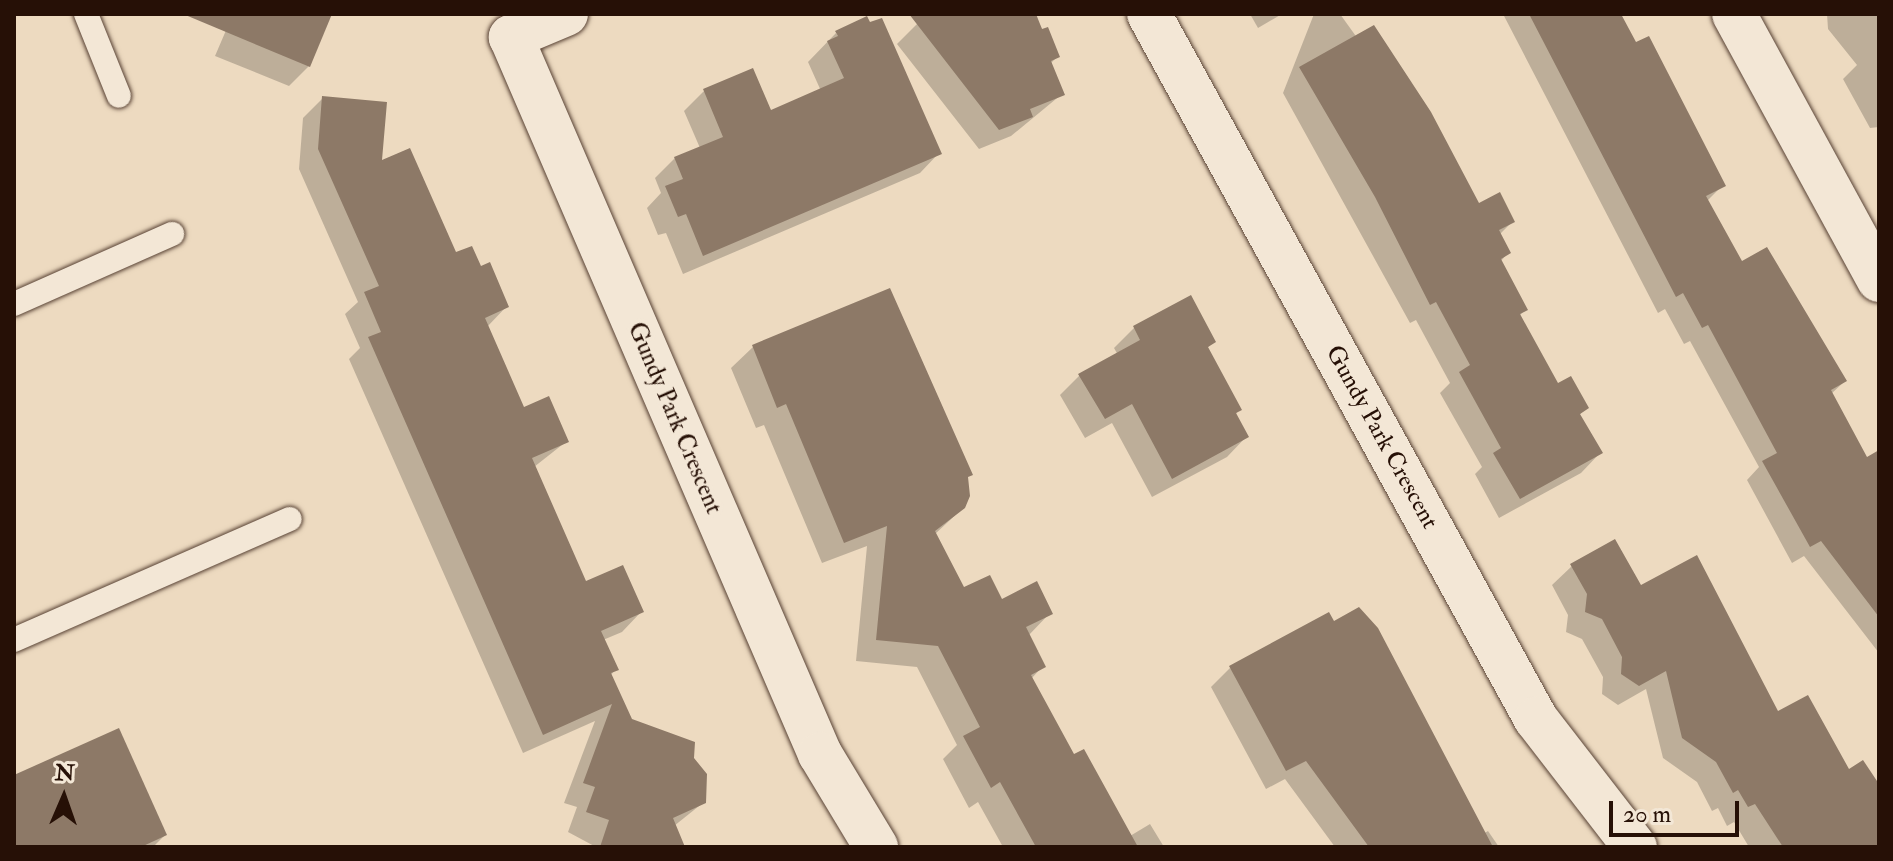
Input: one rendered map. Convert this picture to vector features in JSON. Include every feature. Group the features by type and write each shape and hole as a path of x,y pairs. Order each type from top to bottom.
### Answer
{"street":[{"name":"Gundy Park Crescent","path":"566,14 511,37 820,754 876,847"},
{"name":"Gundy Park Crescent","path":"1149,14 1536,719 1635,847"},
{"path":"1734,14 1879,280"}],"lane":[{"path":"86,14 119,96"},
{"path":"14,304 172,234"},
{"path":"14,640 290,519"}],"building":[{"path":"183,14 332,14 310,67"},
{"path":"909,14 1036,14 1042,29 1048,27 1060,57 1051,61 1065,95 1030,109 1033,117 999,130"},
{"path":"1529,14 1621,14 1636,42 1649,36 1726,186 1706,196 1742,261 1767,247 1847,381 1831,390 1867,457 1879,450 1879,617 1821,541 1810,547 1762,461 1777,453 1708,325 1702,328 1683,293 1676,297"},
{"path":"867,16 870,22 882,18 942,154 703,256 686,214 678,217 665,186 683,179 674,157 723,137 703,89 753,68 771,110 844,78 827,41 838,36 835,31"},
{"path":"1374,25 1431,112 1479,203 1500,192 1515,222 1499,230 1511,253 1501,259 1528,310 1520,314 1558,383 1571,376 1589,408 1580,414 1603,453 1520,499 1493,453 1501,448 1459,372 1470,365 1436,302 1430,305 1375,197 1299,67"},
{"path":"322,96 387,102 382,160 410,148 456,252 472,246 481,266 490,262 509,307 485,318 524,407 549,396 569,442 532,458 586,581 623,565 644,612 601,631 619,670 611,673 632,719 695,742 694,758 707,774 706,803 673,818 685,847 600,847 609,820 586,812 595,787 583,783 612,704 543,735 368,337 381,332 364,292 379,286 318,149"},
{"path":"890,288 973,475 968,477 970,496 965,508 935,531 964,587 990,575 1002,599 1037,581 1053,614 1026,627 1046,667 1031,675 1074,754 1084,749 1138,847 1036,847 1000,782 991,788 963,736 980,727 938,646 876,640 887,526 844,543 786,404 777,408 752,345"},
{"path":"1191,295 1216,342 1208,347 1242,410 1236,413 1249,437 1172,479 1132,404 1105,419 1078,374 1140,340 1133,326"},
{"path":"1615,539 1641,585 1697,555 1778,711 1808,695 1849,769 1863,760 1879,784 1879,847 1783,847 1755,804 1748,807 1738,790 1733,793 1716,762 1682,738 1666,671 1639,686 1621,674 1622,657 1602,619 1585,612 1587,594 1570,564"},
{"path":"1359,607 1378,628 1493,847 1369,847 1306,761 1286,771 1229,666 1329,612 1334,621"},
{"path":"119,728 167,835 141,847 14,847 14,775"}]}
